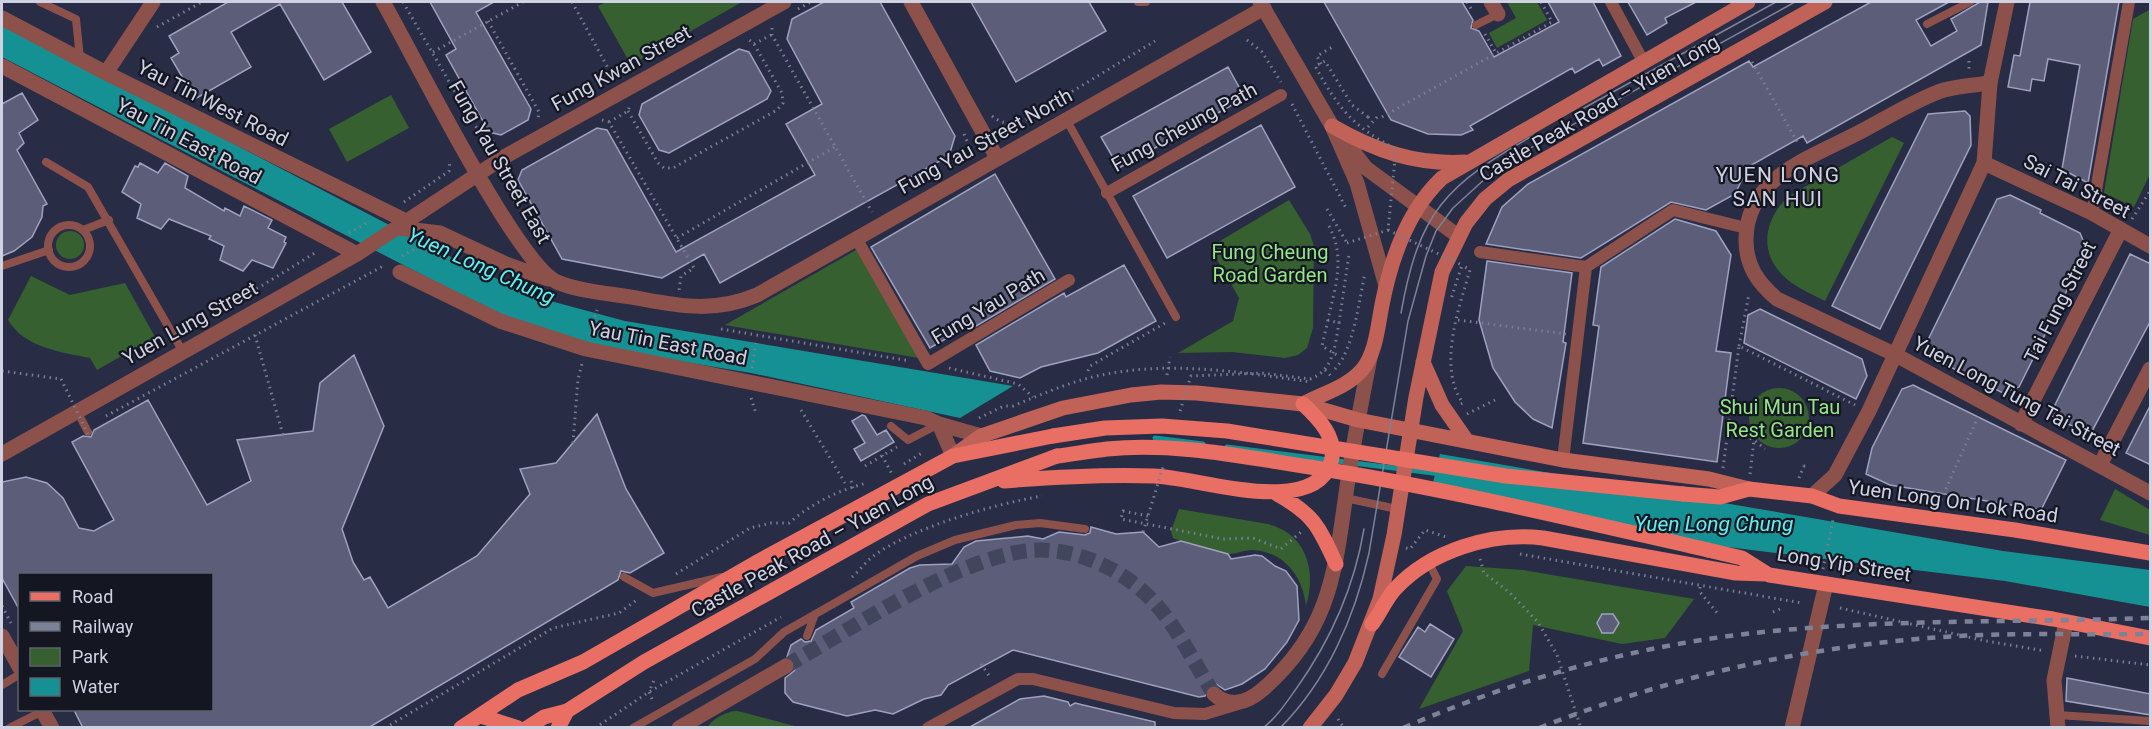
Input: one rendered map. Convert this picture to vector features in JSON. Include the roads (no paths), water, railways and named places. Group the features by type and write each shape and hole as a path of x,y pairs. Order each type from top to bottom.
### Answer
{"main road":[{"name":"Castle Peak Road – Yuen Long","path":"1303,404 1353,379 1370,358 1386,286 1417,206 1442,178 1465,162 1748,2"},
{"name":"Castle Peak Road – Yuen Long","path":"1310,728 1346,679 1372,624 1385,580 1410,430 1442,272 1458,236 1485,199 1508,180 1825,2"},
{"path":"1332,126 1366,146 1404,158 1435,164 1465,162"},
{"path":"1423,362 1442,405 1467,441"},
{"name":"Castle Peak Road – Yuen Long","path":"461,728 518,690 583,662 736,574 953,456 981,436 1062,408 1161,392 1197,393 1303,404 1358,420 1410,430"},
{"path":"983,483 1059,477 1156,476 1276,494 1298,490 1322,478 1329,469 1333,456 1326,430 1303,404"},
{"name":"Castle Peak Road – Yuen Long","path":"953,456 1105,428 1162,426 1227,431 1358,448"},
{"name":"Yuen Long On Lok Road","path":"1410,430 1563,460 1709,479 1750,482 1812,496 1839,506 2015,530 2151,553"},
{"name":"Castle Peak Road – Yuen Long","path":"527,728 544,717 567,711 644,663 928,504 1057,456 1108,449 1162,448 1226,454 1351,485"},
{"name":"Yuen Long On Lok Road","path":"1358,448 1506,476 1683,494 1720,497 1750,482"},
{"name":"Long Yip Street","path":"1351,485 1502,503 1742,558 1769,575 2066,622 2151,638"},
{"path":"1276,494 1293,503 1315,522 1335,564"},
{"path":"1372,624 1395,590 1429,563 1478,542 1528,536 1736,573 1769,575"},
{"path":"558,728 567,711"},
{"path":"481,716 518,728"}],"street":[{"path":"106,73 153,2"},
{"name":"Fung Yau Street East","path":"383,2 479,173 530,257 557,282"},
{"path":"911,2 997,158"},
{"path":"1611,2 1644,61"},
{"path":"1812,496 1835,476 1984,163 1990,83 2007,2"},
{"path":"2092,213 2129,2"},
{"path":"1262,5 1332,126 1357,183 1386,286"},
{"name":"Fung Yau Street North","path":"557,282 678,299 710,308 726,306 757,295 1262,5"},
{"name":"Fung Kwan Street","path":"479,173 504,157 789,6"},
{"name":"Yau Tin West Road","path":"2,18 403,225"},
{"name":"Yau Tin East Road","path":"2,66 362,250"},
{"path":"1480,252 1586,267 1673,210 1746,228 1752,205 1771,181 1807,159 1943,90 1990,83"},
{"name":"Fung Cheung Path","path":"1107,193 1283,91"},
{"path":"1332,126 1366,168 1458,236"},
{"name":"Sai Tai Street","path":"1984,163 2092,213 2120,231 2151,246"},
{"name":"Yuen Lung Street","path":"2,454 362,250 479,173"},
{"path":"403,225 440,233 506,264 557,282"},
{"name":"Yuen Long Tung Tai Street","path":"1746,228 1746,254 1752,272 1763,287 1777,299 1894,354 2151,493"},
{"name":"Tai Fung Street","path":"2021,424 2120,231"},
{"name":"Fung Yau Path","path":"856,238 928,364 1069,280"},
{"path":"1563,460 1586,267"},
{"name":"Yau Tin East Road","path":"400,272 500,321 587,347 926,417 939,424 981,436"},
{"name":"Castle Peak Road – Yuen Long","path":"1351,485 1358,448 1358,420 1370,358"},
{"path":"2100,465 2151,369"},
{"path":"939,424 953,456"},
{"path":"928,728 996,688 1018,679 1033,679 1190,715 1218,711 1254,696 1291,661 1325,604 1351,485"},
{"path":"1792,728 1826,584"},
{"path":"2057,721 2054,680 2066,622"},
{"path":"2,636 18,664"},
{"path":"679,728 786,666"},
{"path":"1214,694 1226,702 1242,702"},
{"path":"44,711 52,728"}],"lane":[{"path":"40,2 76,19 80,60"},
{"path":"1138,2 1146,2"},
{"path":"1927,24 1970,2"},
{"path":"1476,26 1495,8"},
{"path":"1066,119 1176,317"},
{"path":"46,162 88,187 183,352"},
{"path":"83,230 109,220"},
{"path":"71,225 83,230 87,235 90,249 83,262 69,267 56,262 49,250 50,237 58,228 71,225"},
{"path":"2,266 49,250"},
{"path":"77,411 87,431"},
{"path":"891,426 908,440 939,424"},
{"path":"1351,485 1399,502"},
{"path":"633,728 755,658 784,632 917,556 955,540 1016,525 1040,523 1085,529"},
{"path":"1382,674 1437,579 1429,563"},
{"path":"624,577 653,593 736,574"},
{"path":"807,636 815,614"},
{"path":"2,684 18,675"},
{"path":"9,728 41,711"},
{"path":"2057,721 2151,721"}],"water":[{"name":"Yuen Long Chung","path":"2,23 466,265 543,299 625,321 1013,386 960,418 751,373 618,351 575,341 492,311 2,57"},
{"name":"Yuen Long Chung","path":"1440,454 2003,551 2150,570 2150,607 2005,581 1711,545 1431,491"}],"waterway":[{"name":"Yuen Long Chung","path":"1155,438 1203,444"},
{"name":"Yuen Long Chung","path":"1227,447 1441,474"}],"tunnel":[{"path":"786,666 876,613 946,577 1013,553 1042,550 1071,554 1099,563 1137,586 1167,618 1214,694"}],"tram line":[{"path":"1584,108 1776,2"},
{"path":"1280,728 1297,710 1325,669 1356,601 1369,553 1408,321 1426,256 1436,231 1453,208 1487,177 1514,157 1795,2"},
{"path":"1401,313 1417,249 1441,204 1458,186 1479,170 1534,135"},
{"path":"1263,728 1277,715 1320,652 1347,593 1364,529"}],"railway":[{"path":"1403,728 1522,683 1604,660 1687,642 1834,626 2150,618"},
{"path":"1539,728 1681,681 1779,658 1828,650 1956,636 2150,634"}],"district":[{"name":"YUEN LONG SAN HUI","path":"1778,187"}],"park label":[{"name":"Fung Cheung Road Garden","path":"1270,264"},
{"name":"Shui Mun Tau Rest Garden","path":"1780,418"}]}
